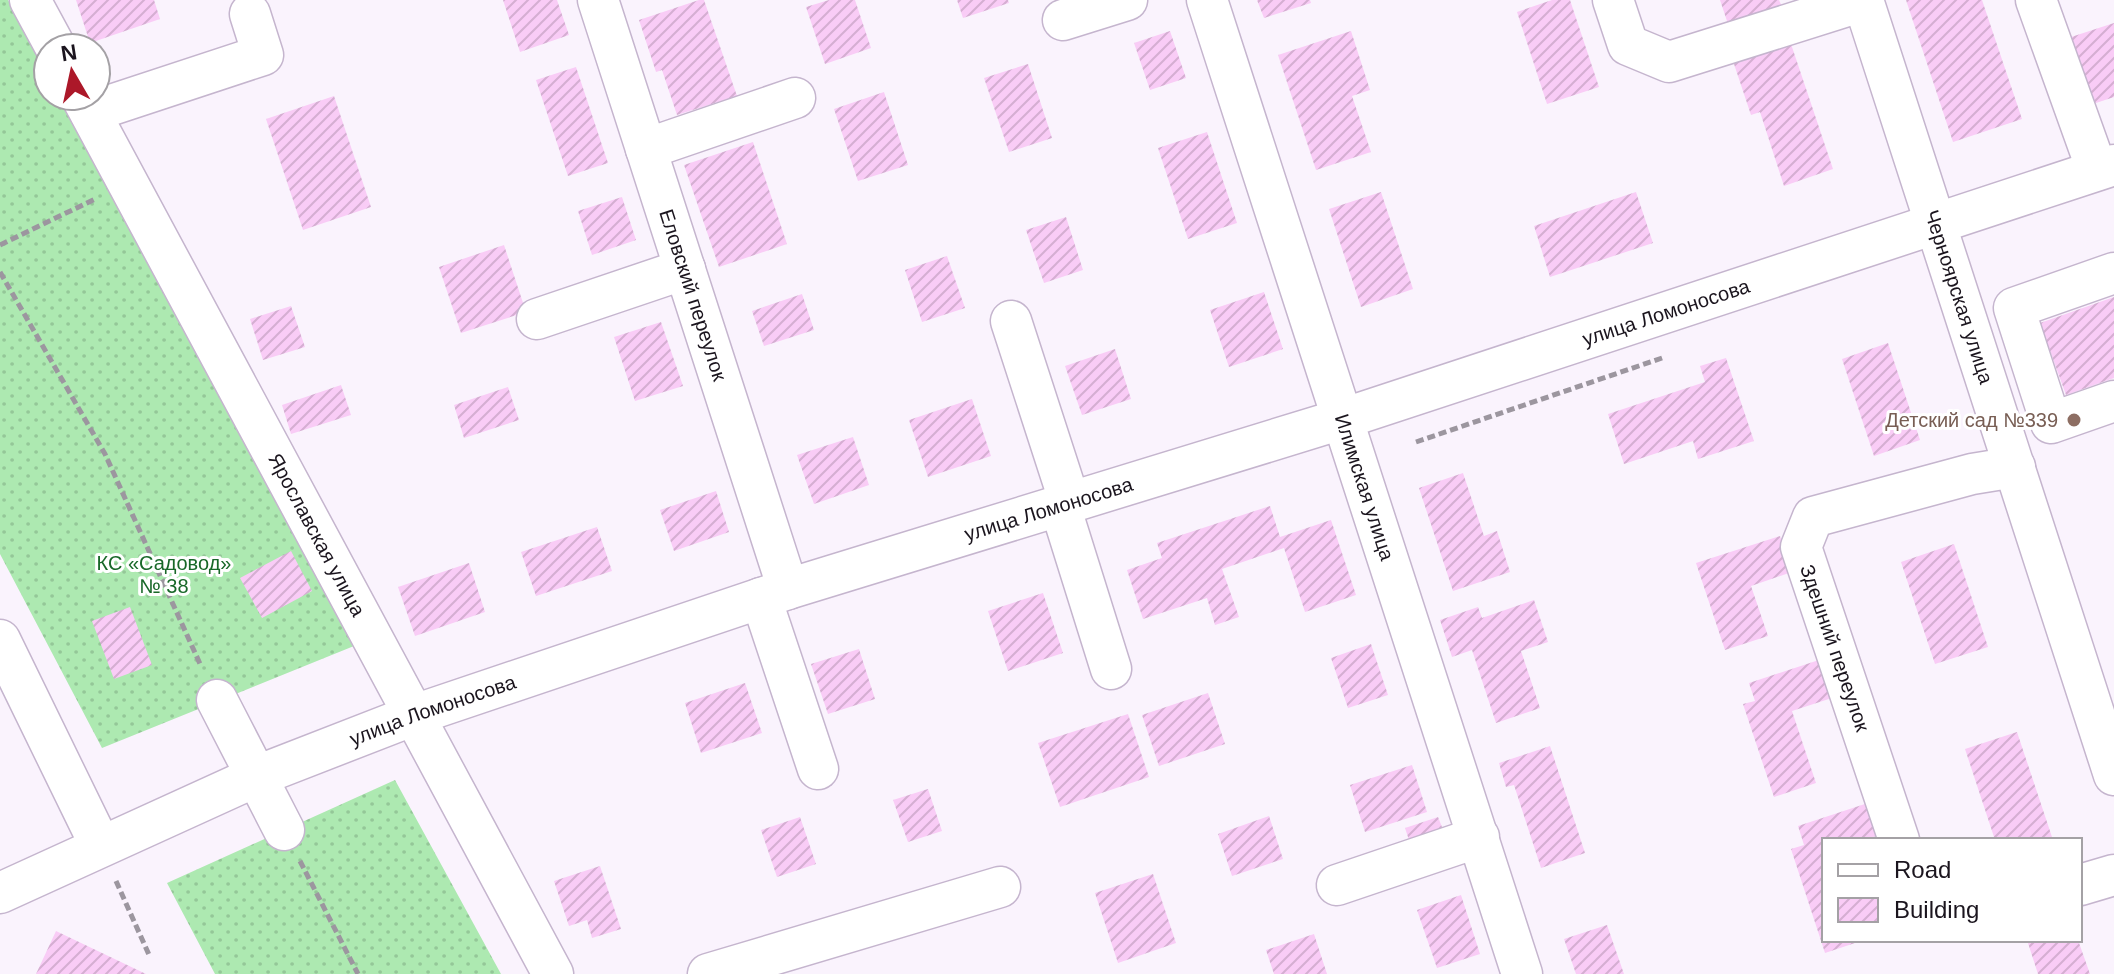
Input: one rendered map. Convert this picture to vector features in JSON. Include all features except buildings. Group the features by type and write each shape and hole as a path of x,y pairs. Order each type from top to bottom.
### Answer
{"street":[{"path":"30,0 47,32"},
{"name":"Еловский переулок","path":"598,0 685,269 774,594 818,769"},
{"path":"1063,20 1127,0"},
{"name":"Илимская улица","path":"1207,0 1345,418 1522,974"},
{"path":"1613,0 1628,45 1669,62 1863,1"},
{"name":"Черноярская улица","path":"1863,1 2015,467 2099,677 2114,775"},
{"path":"2041,1 2105,168"},
{"path":"112,97 263,55 250,14"},
{"path":"646,149 795,98"},
{"name":"Ярославская улица","path":"90,112 553,974"},
{"name":"улица Ломоносова","path":"0,893 257,776 414,715 774,594 1345,418 2105,168"},
{"path":"537,319 685,269"},
{"path":"2114,273 2014,308 2051,423 2114,401"},
{"path":"1011,321 1111,669"},
{"name":"Здешний переулок","path":"1898,838 1801,547 1813,517 1972,474 2015,467"},
{"path":"0,640 100,845"},
{"path":"217,700 284,830"},
{"path":"1337,885 1479,837"},
{"path":"2082,884 2114,875"},
{"path":"708,974 1000,887"}],"path":[{"path":"0,245 128,183"},
{"path":"0,272 105,454 217,700"},
{"path":"284,830 358,974"},
{"path":"100,845 150,957"}],"green space":[{"name":"КС «Садовод» № 38","path":"0,0 8,0 32,45 32,112 68,112 354,646 102,748 0,554"},
{"path":"395,780 501,974 215,974 167,883"}],"place":[{"name":"Детский сад №339","path":"2074,420"}]}
